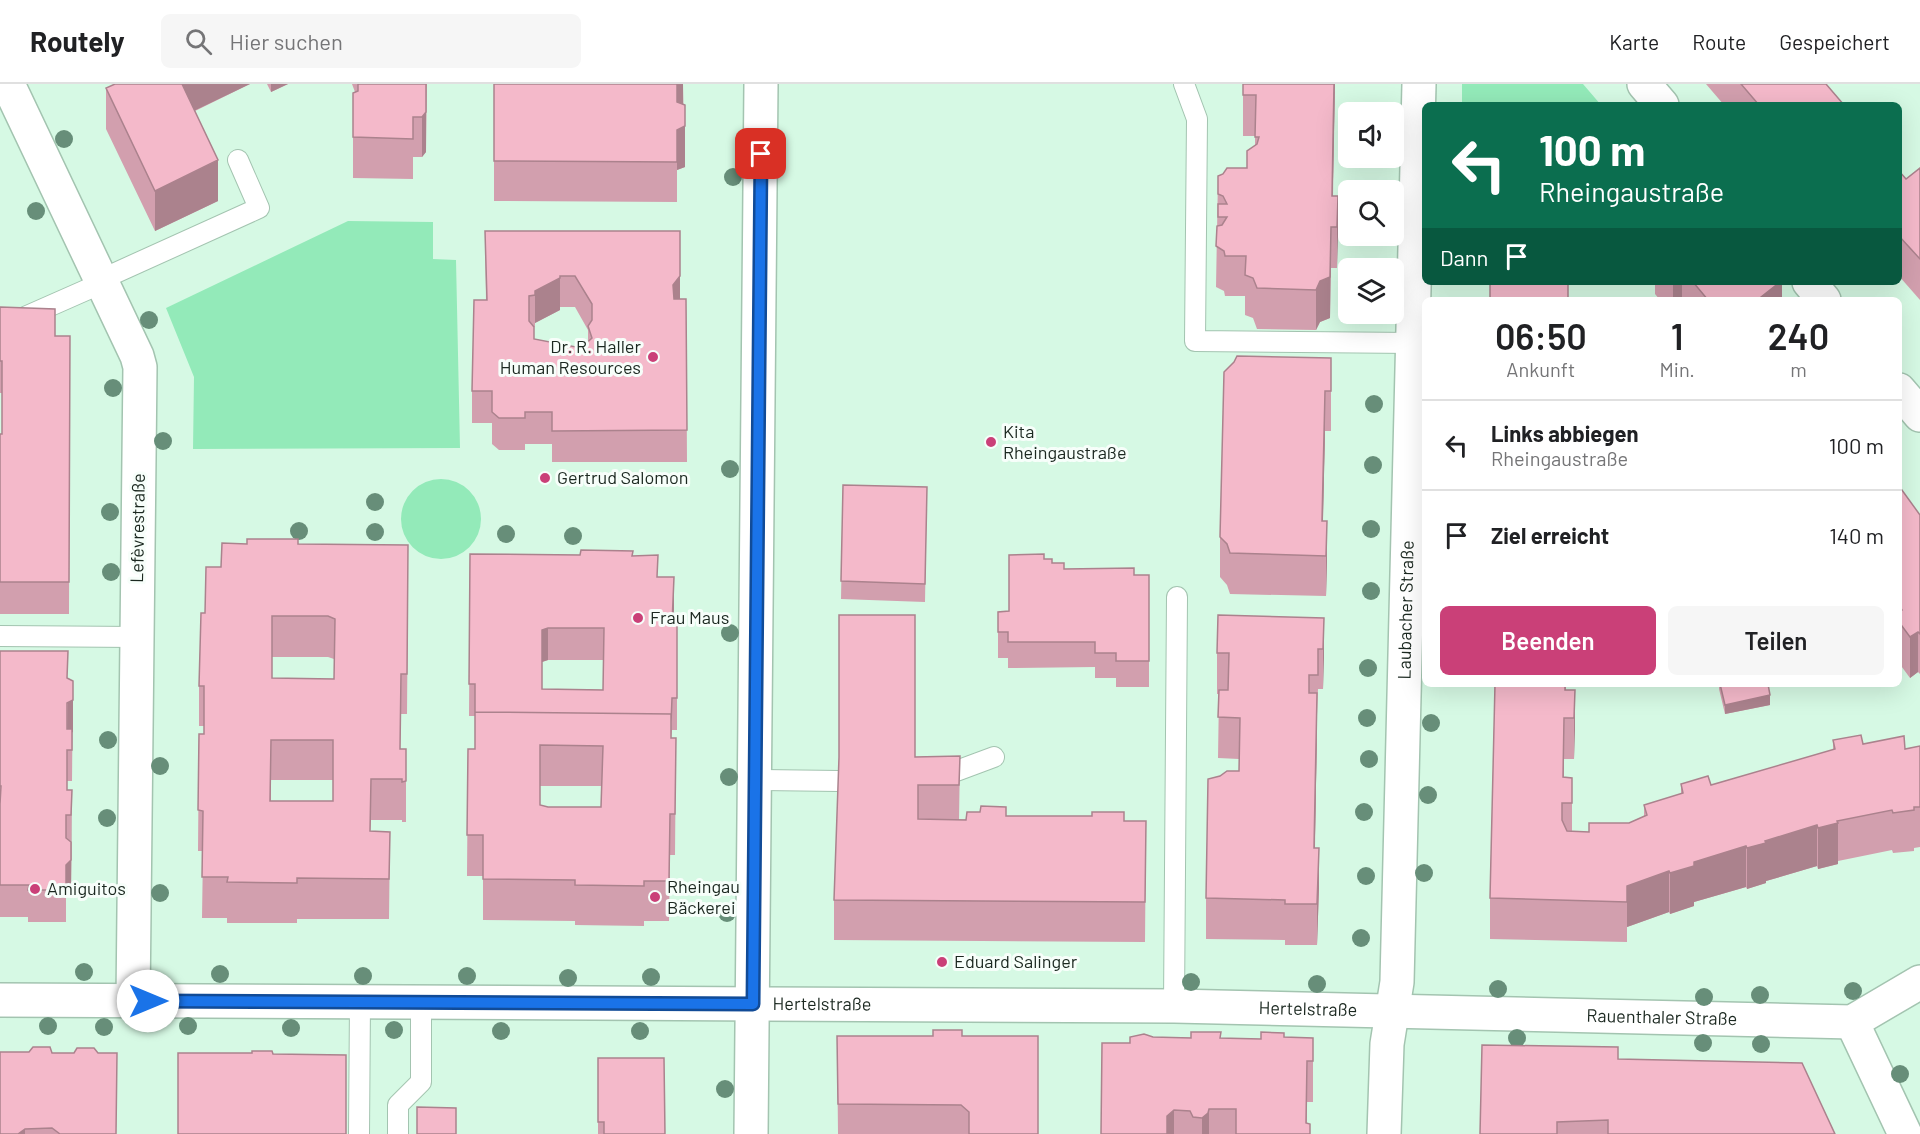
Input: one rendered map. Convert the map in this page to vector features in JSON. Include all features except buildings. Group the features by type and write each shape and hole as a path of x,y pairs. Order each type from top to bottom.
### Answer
{"street":[{"name":"Lefèvrestraße","path":"8,84 140,367 133,1001"},
{"path":"751,1134 761,84"},
{"name":"Laubacher Straße","path":"1384,1134 1387,1044 1397,982 1419,84"},
{"path":"1644,84 1659,102"},
{"path":"1812,285 1822,297"},
{"path":"1902,394 1920,415"},
{"path":"1905,1134 1852,1022 1920,982"},
{"name":"Hertelstraße","path":"0,1000 1174,1006 1393,1011"},
{"name":"Rauenthaler Straße","path":"1393,1011 1852,1022"}],"lane":[{"path":"1184,84 1197,119 1195,341 1414,343"},
{"path":"0,328 259,208 238,160"},
{"path":"1174,1006 1177,597"},
{"path":"0,636 137,638"},
{"path":"915,780 935,779 994,757"},
{"path":"756,780 839,782"},
{"path":"359,1134 360,1002"},
{"path":"398,1134 398,1105 421,1082 421,1002"}],"green space":[{"path":"1462,84 1583,84 1598,102 1462,102"},
{"path":"348,221 433,222 433,259 456,260 460,448 193,449 194,377 166,308"},
{"path":"441,479 456,482 469,491 478,504 481,519 478,534 469,547 456,556 441,559 426,556 413,547 404,534 401,519 404,504 413,491 426,482"}],"place":[{"name":"Dr. R. Haller Human Resources","path":"653,357"},
{"name":"Kita Rheingaustraße","path":"991,442"},
{"name":"Gertrud Salomon","path":"545,478"},
{"name":"Frau Maus","path":"638,618"},
{"name":"Amiguitos","path":"35,889"},
{"name":"Rheingau Bäckerei","path":"655,897"},
{"name":"Eduard Salinger","path":"942,962"}],"route":[{"path":"148,1001 753,1004 761,154"}]}
